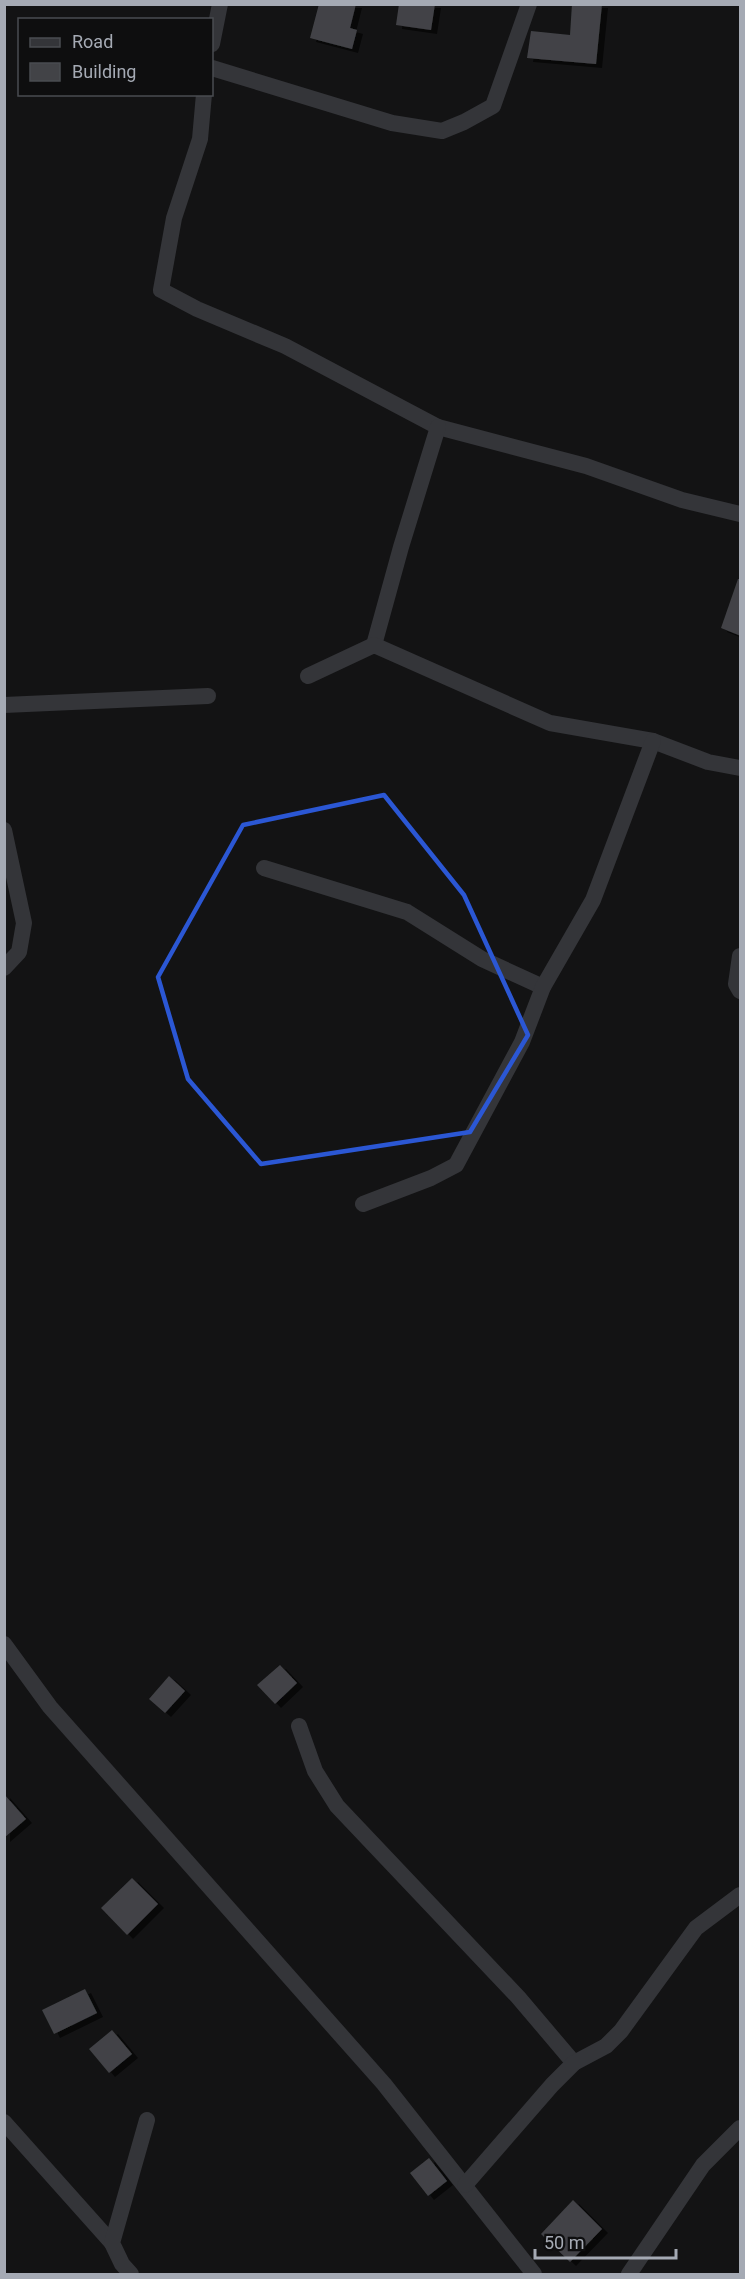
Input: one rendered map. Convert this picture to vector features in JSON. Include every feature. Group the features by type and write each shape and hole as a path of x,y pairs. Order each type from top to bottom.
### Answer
{"street":[{"path":"213,39 220,4"},
{"path":"213,68 392,123 442,131 464,123 493,106 530,4"},
{"path":"204,96 200,139 174,218 161,290 197,309 285,346 438,427 586,466 682,500 741,514"},
{"path":"374,645 400,547 438,427"},
{"path":"308,676 374,645 550,723 653,741 708,762 741,768"},
{"path":"4,705 208,696"},
{"path":"363,1204 430,1178 456,1165 522,1042 543,987 593,900 653,741"},
{"path":"4,830 24,923 20,952 4,968"},
{"path":"264,868 406,912 482,958 543,987"},
{"path":"741,956 736,984 741,991"},
{"path":"4,1644 50,1707 384,2084 534,2274"},
{"path":"299,1726 315,1771 337,1806 518,1997 574,2063"},
{"path":"465,2185 574,2063 606,2046 621,2031 696,1928 741,1895"},
{"path":"112,2243 147,2120"},
{"path":"4,2122 112,2243 122,2264 131,2274"},
{"path":"629,2274 703,2165 741,2128"}],"highlighted area":[{"path":"384,795 464,895 528,1035 470,1132 261,1164 188,1079 158,977 243,825"}],"building":[{"path":"319,4 356,4 350,28 357,30 352,49 310,38"},
{"path":"399,4 435,4 431,30 396,25"},
{"path":"572,4 602,4 596,64 527,58 531,31 570,35"},
{"path":"738,579 741,579 741,636 721,628"},
{"path":"280,1665 297,1683 275,1704 257,1685"},
{"path":"169,1676 185,1691 165,1713 149,1699"},
{"path":"4,1794 26,1819 4,1838"},
{"path":"132,1878 158,1904 127,1935 101,1908"},
{"path":"85,1989 97,2013 54,2034 42,2010"},
{"path":"112,2030 132,2054 109,2073 89,2049"},
{"path":"429,2158 447,2181 428,2196 410,2173"},
{"path":"573,2200 602,2229 570,2262 541,2234"}]}
